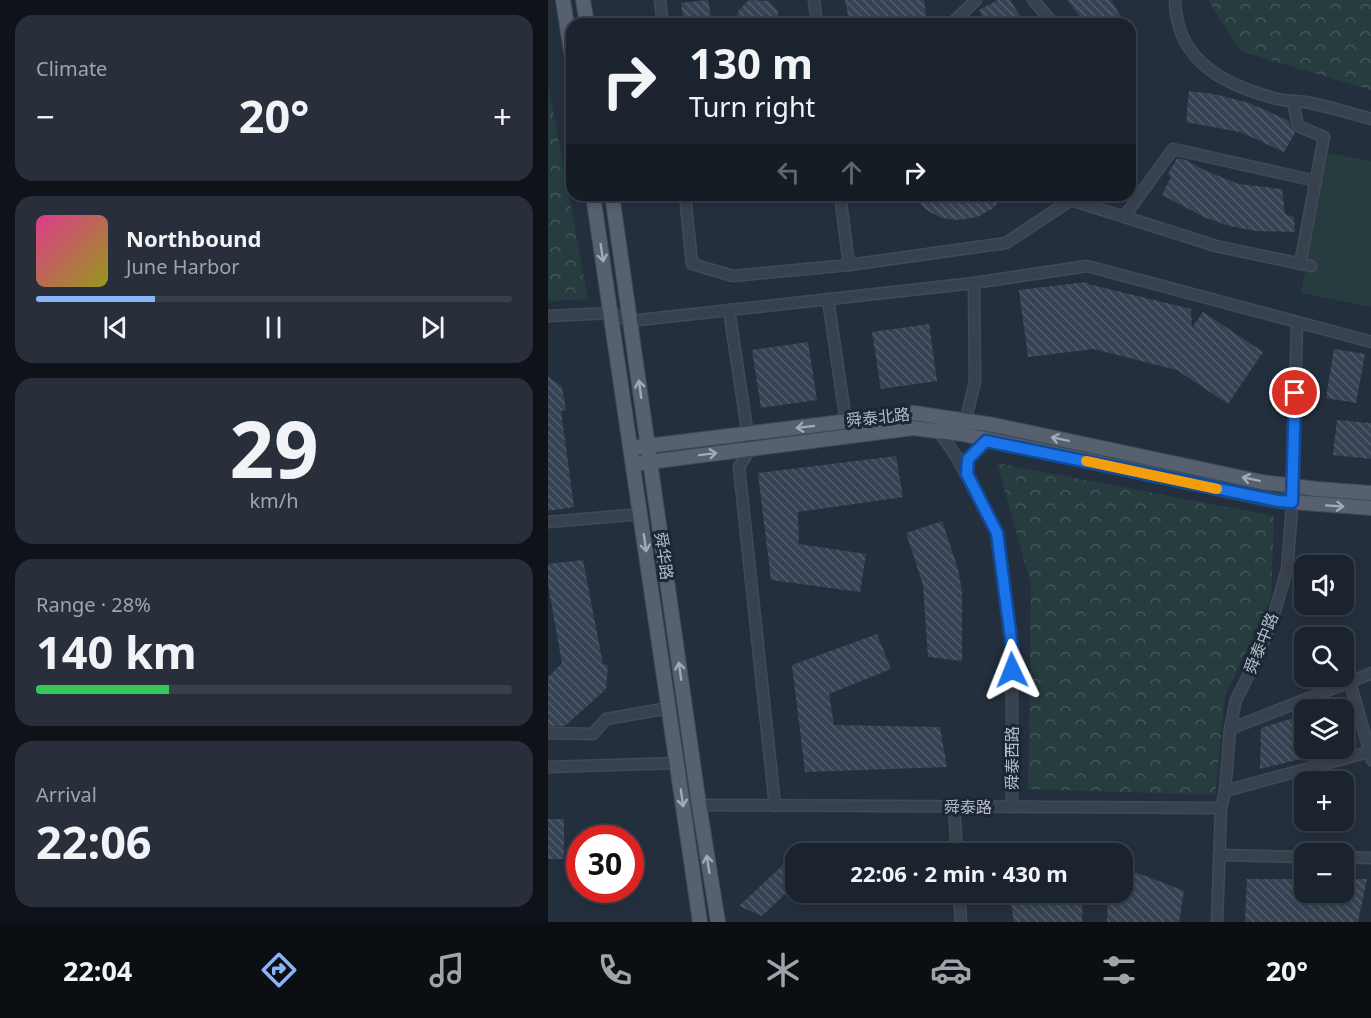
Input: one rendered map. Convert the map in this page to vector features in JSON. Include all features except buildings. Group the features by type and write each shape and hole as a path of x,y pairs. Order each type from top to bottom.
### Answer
{"main road":[{"path":"563,0 566,19"},
{"path":"583,0 586,18"},
{"name":"舜华路","path":"594,201 700,922"},
{"name":"舜华路","path":"613,201 699,806 718,922"},
{"path":"631,448 914,413 1005,427 1262,482 1293,494 1372,493"},
{"name":"舜泰北路","path":"634,464 913,428 989,440 1278,501 1293,494 1372,508"}],"street":[{"path":"660,0 662,18"},
{"path":"814,0 816,18"},
{"path":"957,18 976,0"},
{"path":"1033,0 1049,18"},
{"path":"1175,0 1175,16 1187,45 1206,68 1229,83 1284,100 1372,119"},
{"path":"1082,201 1216,246 1305,265 1324,137 1298,126 1293,101"},
{"path":"1136,201 1174,149 1316,181"},
{"path":"686,201 692,264 733,276 850,266 1006,243 1065,201"},
{"path":"841,201 850,266"},
{"path":"1124,217 1136,201"},
{"path":"548,316 611,313 630,321 974,283 1087,266 1372,342"},
{"path":"962,435 975,381 974,283"},
{"path":"828,299 848,436"},
{"path":"729,310 750,449 739,467 775,806"},
{"name":"舜泰中路","path":"1225,791 1230,729 1236,700 1259,654 1287,570 1293,494 1297,322"},
{"name":"舜泰西路","path":"914,413 943,437 967,474 997,533 1012,647 1012,807"},
{"path":"967,474 968,459 989,440"},
{"path":"548,522 641,514"},
{"path":"1354,680 1372,673"},
{"path":"1230,729 1337,687"},
{"path":"1217,922 1221,808 1225,791 1370,754 1351,687"},
{"path":"548,733 593,734 606,719 669,708"},
{"path":"548,767 677,763"},
{"name":"舜泰路","path":"699,806 1221,808"},
{"path":"954,807 956,843"},
{"path":"1219,855 1294,857"},
{"path":"1354,857 1372,858"},
{"path":"960,903 961,922"}],"green space":[{"path":"1208,0 1371,0 1371,90 1240,51"},
{"path":"548,83 566,180 566,201 570,201 588,299 548,301"},
{"path":"1328,153 1371,161 1371,307 1301,293"},
{"path":"997,463 1274,516 1271,599 1225,696 1215,795 1028,789 1031,585"}],"slow traffic":[{"path":"1086,461 1217,489"}],"route":[{"path":"1012,670 1012,647 997,533 967,474 968,459 986,441 1292,502 1295,393"}]}
